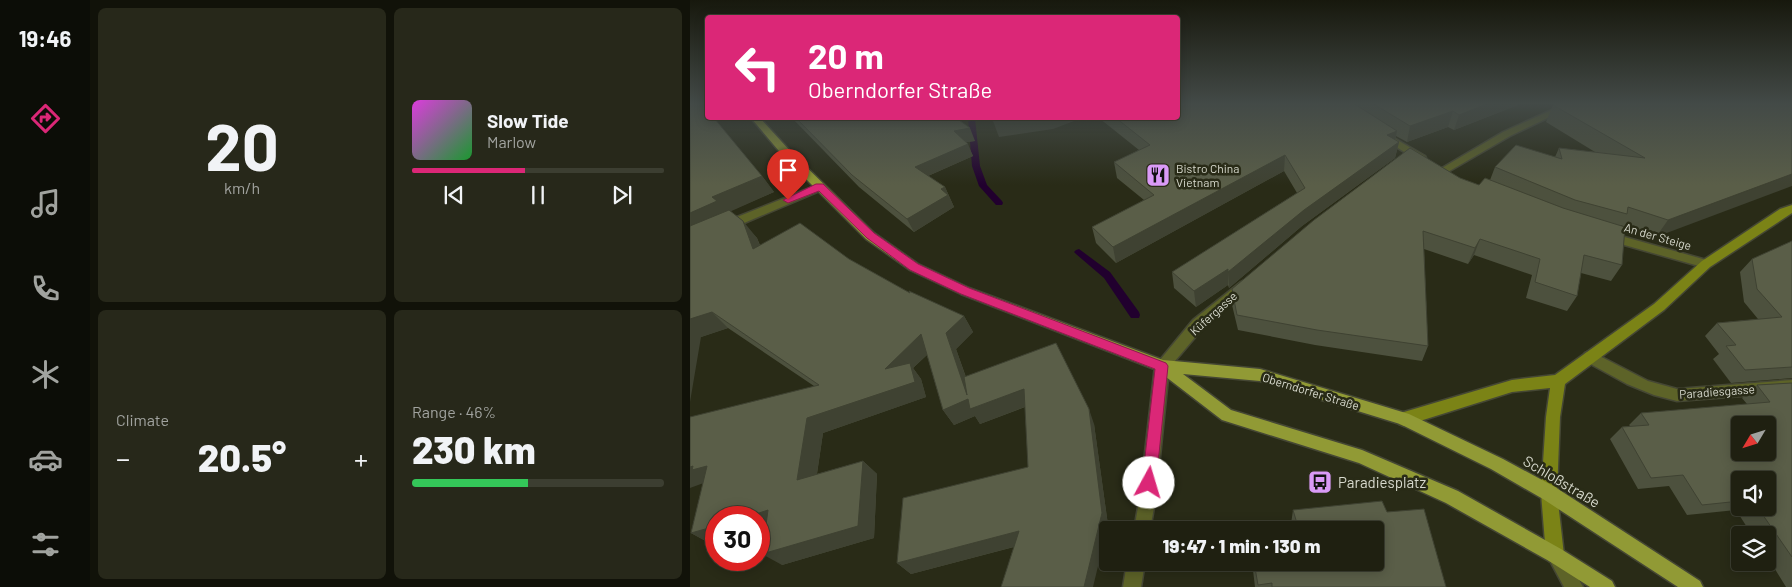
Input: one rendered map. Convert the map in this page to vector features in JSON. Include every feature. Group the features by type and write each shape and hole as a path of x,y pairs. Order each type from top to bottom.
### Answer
{"main road":[{"name":"Oberndorfer Straße","path":"767,130 870,236 914,267 965,291 1162,366 1260,375 1404,420"},
{"path":"1404,420 1512,386 1558,381 1659,307 1706,264 1784,212 1792,209"},
{"path":"1162,366 1227,415 1362,457 1452,497 1555,554 1606,587"},
{"path":"1555,554 1549,493 1553,417 1558,381"},
{"name":"Schloßstraße","path":"1404,420 1497,464 1549,493 1694,587"}],"street":[{"path":"1375,130 1408,156 1459,178"},
{"path":"1434,166 1514,130"},
{"path":"716,230 820,187"},
{"name":"An der Steige","path":"1597,233 1706,264"},
{"name":"Küfergasse","path":"1162,366 1198,324 1255,276"},
{"name":"Paradiesgasse","path":"1590,357 1631,380 1658,392 1677,395 1792,386"},
{"path":"1144,521 1162,366"},
{"path":"1555,554 1574,587"},
{"path":"1132,587 1135,571"}],"building":[{"path":"690,130 724,130 762,176 712,197 717,201 690,213"},
{"path":"808,130 957,130 954,131 968,144 915,167 945,187 941,189 948,195 907,219 852,175"},
{"path":"1132,130 1396,130 1387,135 1399,142 1304,210 1228,272 1228,269 1194,291 1172,272 1305,188 1285,155 1113,247 1092,227 1154,195 1114,162 1150,145"},
{"path":"1597,130 1792,130 1792,174 1668,220 1628,207 1627,214 1575,200 1495,167 1516,145 1562,159 1559,148 1645,158"},
{"path":"1410,148 1460,178 1479,185 1485,178 1563,208 1625,227 1622,265 1584,255 1577,296 1535,282 1540,259 1480,239 1475,248 1423,231 1428,346 1317,330 1237,315 1232,289 1314,220"},
{"path":"729,210 743,221 753,249 800,223 849,259 910,293 909,291 964,316 946,333 967,395 964,377 1056,343 1089,409 1102,513 1084,587 1001,587 1019,531 897,563 903,498 1028,467 1024,389 970,409 968,399 943,410 921,334 885,369 910,363 915,382 807,418 797,480 863,461 858,526 770,552 770,506 705,506 705,529 691,533 707,466 692,470 693,466 690,467 690,417 819,385 712,312 690,319 690,226"},
{"path":"1792,241 1792,367 1745,370 1726,346 1736,345 1717,323 1782,317 1757,289 1752,259"},
{"path":"1792,383 1792,557 1776,534 1776,526 1770,526 1764,516 1776,516 1776,471 1731,471 1731,502 1702,505 1683,475 1651,478 1622,427 1649,425 1641,413 1770,402 1757,385"},
{"path":"1382,501 1387,512 1424,509 1446,587 1272,587 1272,583 1258,585 1256,571 1384,571 1384,521 1296,521 1293,510"}],"waterway":[{"path":"972,130 976,166 983,186 999,203"},
{"path":"1079,252 1107,275 1135,315"}],"place":[{"name":"Bistro China Vietnam","path":"1158,175"},
{"name":"Paradiesplatz","path":"1320,482"}],"route":[{"path":"788,200 820,187 870,236 914,267 965,291 1162,366 1149,483"}]}
